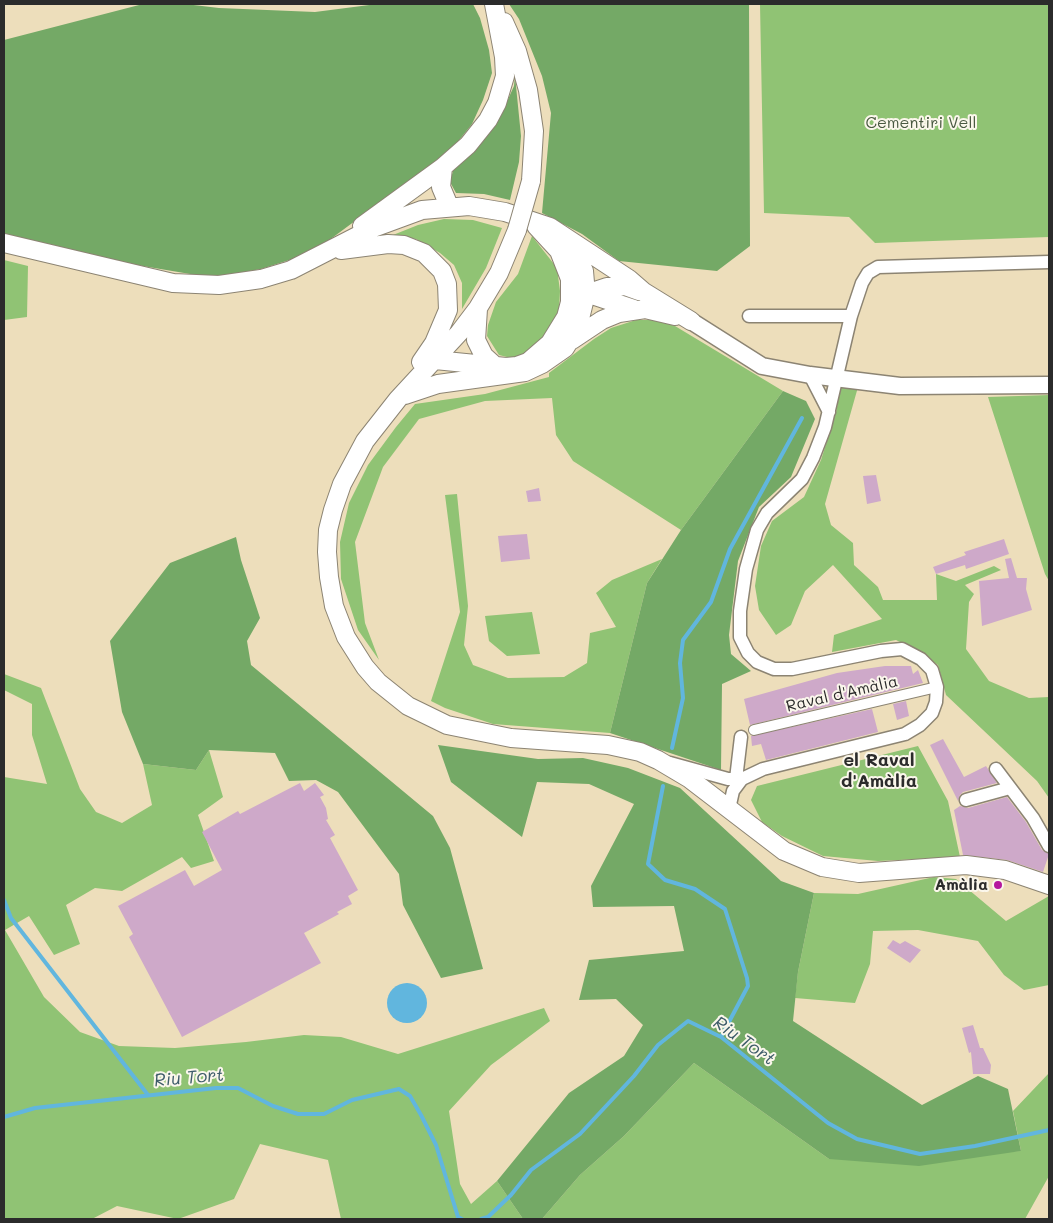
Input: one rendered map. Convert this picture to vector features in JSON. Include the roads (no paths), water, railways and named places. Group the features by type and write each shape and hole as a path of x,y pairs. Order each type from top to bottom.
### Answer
{"main road":[{"path":"334,249 369,220 443,167 468,145 482,129 497,103 503,85 504,57 494,4"},
{"path":"494,4 517,51 528,90 534,132 531,180 524,226 478,308 435,360 398,399 365,441 339,493 328,530 329,577 334,606 346,638 365,667 378,682 408,706 448,725 510,738 608,745 640,752 658,760 690,779 784,851 822,867 859,873 966,865 1005,870 1049,885"},
{"path":"443,167 441,187 448,206"},
{"path":"4,243 142,277 205,286 234,284 277,275 306,264 374,228 422,210 448,206 478,207 564,245 629,280 644,292 691,321"},
{"path":"334,249 388,244 414,248 434,261 447,284 448,310 444,323 434,343 398,399"},
{"path":"564,245 578,284 586,294 634,309 670,314 691,321"},
{"path":"550,343 560,330 570,302 570,278 564,245"},
{"path":"435,360 506,367 523,364 550,343 571,323 578,302 586,294 616,286 644,292"},
{"path":"571,340 582,314 586,294"},
{"path":"478,308 476,340 484,356 495,366"},
{"path":"398,399 438,384 525,372 559,353 571,340 602,320 634,309"}],"street":[{"path":"658,760 728,779 739,779 763,769 905,734 920,725 932,713 937,687 932,670 920,659 902,649 881,651 792,669 774,669 757,662 748,653 740,637 740,611 746,569 757,530 767,513 802,479 818,446 829,412 851,316 862,283 868,273 878,267 1049,262"},
{"path":"749,316 851,316"},
{"path":"691,321 762,366 810,375 900,386 1049,385"},
{"path":"810,375 829,412"},
{"name":"Raval d'Amàlia","path":"754,730 937,687"},
{"path":"729,809 733,791 739,779 742,737"},
{"path":"996,769 1038,825 1049,846"},
{"path":"966,800 1010,788"}],"water":[{"path":"407,983 421,989 427,1003 421,1017 407,1023 393,1017 387,1003 393,989"}],"waterway":[{"path":"672,748 683,698 680,663 683,640 711,602 730,549 802,418"},
{"path":"663,786 648,864 665,880 695,889 725,909 747,978 748,986 721,1037"},
{"path":"4,900 11,918 148,1095"},
{"name":"Riu Tort","path":"481,1219 488,1217 511,1195 531,1170 580,1134 634,1076 658,1045 688,1021 721,1037 828,1123 857,1139 920,1154 975,1146 1049,1130"},
{"name":"Riu Tort","path":"4,1117 35,1108 216,1088 238,1088 273,1106 298,1114 324,1114 352,1100 399,1089 410,1096 436,1145 458,1217 462,1219"}],"place":[{"name":"Amàlia","path":"998,885"}],"district":[{"name":"el Raval d'Amàlia","path":"879,770"}],"park label":[{"name":"Cementiri Vell","path":"921,123"}]}
